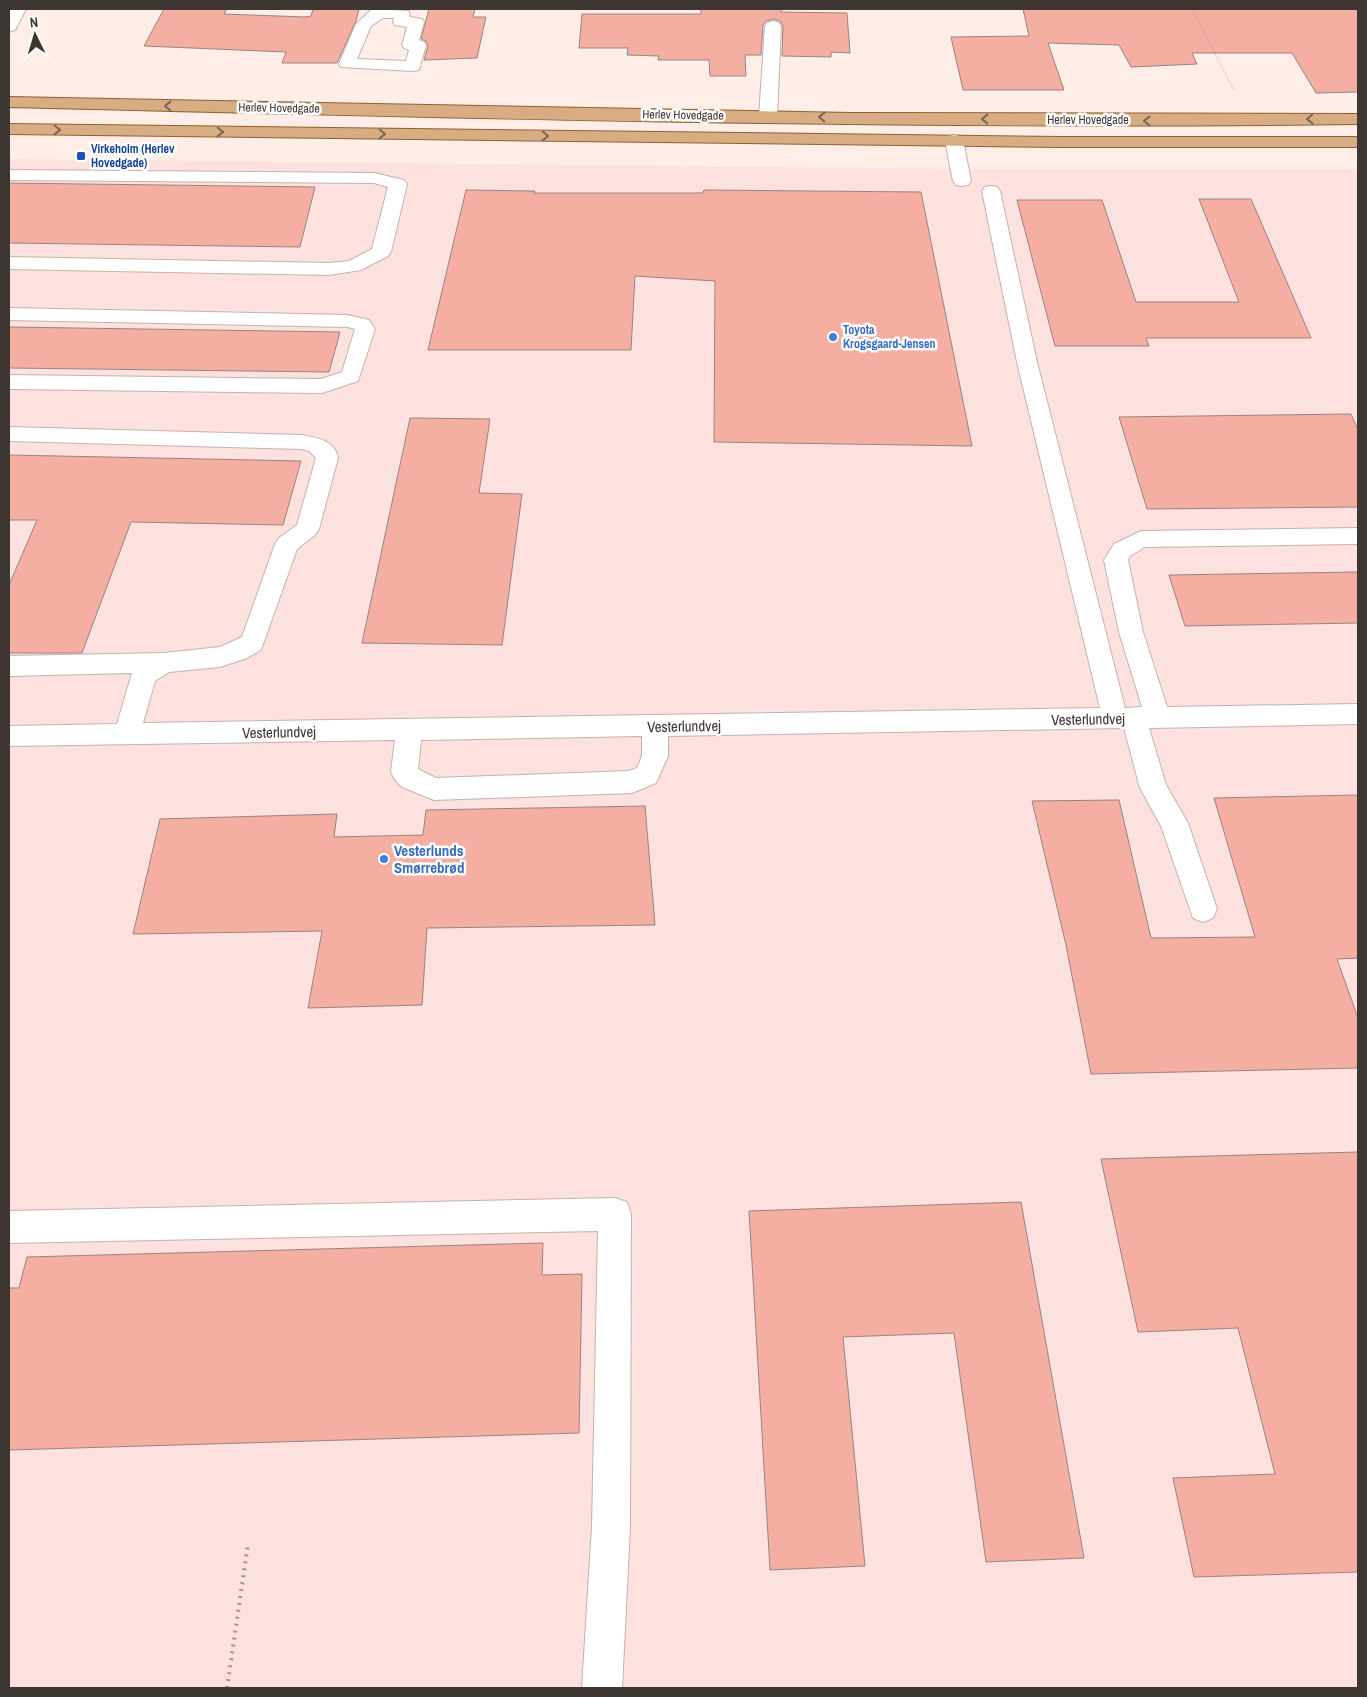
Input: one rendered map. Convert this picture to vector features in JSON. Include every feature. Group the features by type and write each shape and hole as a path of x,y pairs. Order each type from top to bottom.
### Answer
{"main road":[{"name":"Herlev Hovedgade","path":"9,102 416,112 768,117 1106,121 1358,119"},
{"name":"Herlev Hovedgade","path":"9,129 954,140 1358,142"}],"street":[{"path":"9,27 18,9"},
{"path":"379,11 403,14 401,22 416,22 410,45 418,45 413,66 347,64 364,24 379,11"},
{"path":"768,117 773,26"},
{"path":"954,140 962,181"},
{"path":"9,175 374,178 398,184 382,252 354,266 329,269 9,263"},
{"path":"990,191 1027,362 1136,719 1153,788 1174,823 1203,909"},
{"path":"9,314 347,321 362,324 365,329 352,376 322,386 9,382"},
{"path":"9,434 302,442 316,445 326,452 327,458 307,529 287,544 252,643 238,651 220,657 164,663 9,666"},
{"path":"1136,719 1132,632 1116,560 1122,550 1141,539 1358,536"},
{"path":"127,734 144,675 164,663"},
{"name":"Vesterlundvej","path":"9,736 1358,714"},
{"path":"408,730 404,772 411,779 434,789 632,782 647,775 655,756 655,726"},
{"path":"9,1227 615,1214 611,1528 602,1688"}],"path":[{"path":"1192,9 1250,120"},
{"path":"227,1688 248,1544"}],"shaded area":[{"path":"9,159 961,169 1358,169 1358,1688 9,1688"}],"building":[{"path":"164,9 227,9 224,14 305,17 311,16 313,9 359,9 356,21 337,63 282,63 286,52 144,46"},
{"path":"429,9 475,9 473,17 486,17 477,58 424,60 428,46 426,41 421,39"},
{"path":"701,9 781,9 781,12 847,13 850,53 831,52 831,57 782,56 783,26 780,21 774,19 766,21 763,25 761,55 745,55 746,76 710,76 709,60 658,60 659,56 627,55 628,48 579,48 582,14 701,14"},
{"path":"1023,9 1358,9 1358,92 1316,93 1292,53 1192,53 1197,64 1131,67 1119,45 1048,43 1064,90 963,90 951,37 1029,36"},
{"path":"9,183 315,187 300,247 9,243"},
{"name":"Toyota Krogsgaard-Jensen","path":"466,190 535,191 534,193 703,193 704,190 921,192 972,446 714,442 715,281 635,276 631,350 428,350"},
{"path":"1199,199 1251,199 1311,338 1146,338 1149,346 1055,346 1017,200 1102,200 1136,302 1239,302"},
{"path":"9,327 340,332 329,372 9,368"},
{"path":"1351,414 1358,430 1358,507 1147,509 1119,417"},
{"path":"410,418 490,419 479,493 522,494 502,645 362,643"},
{"path":"9,455 301,461 283,525 131,522 82,653 9,653 9,585 37,520 9,520"},
{"path":"1358,572 1358,623 1185,626 1169,575"},
{"path":"1358,795 1358,958 1337,959 1358,1018 1358,1068 1091,1074 1066,945 1032,801 1119,800 1151,938 1255,937 1214,798"},
{"path":"645,806 655,925 427,928 422,1005 308,1008 322,931 133,934 160,819 337,814 334,837 423,835 426,810"},
{"path":"1358,1152 1358,1572 1194,1577 1173,1478 1275,1474 1238,1328 1138,1332 1101,1159"},
{"path":"1021,1202 1084,1558 986,1562 954,1333 843,1337 865,1566 770,1570 749,1211"},
{"path":"543,1243 542,1275 582,1274 579,1433 9,1450 9,1288 19,1288 27,1257"}],"place":[{"name":"Virkeholm (Herlev Hovedgade)","path":"81,156"},
{"name":"Toyota Krogsgaard-Jensen","path":"833,337"},
{"name":"Vesterlunds Smørrebrød","path":"384,859"}]}
